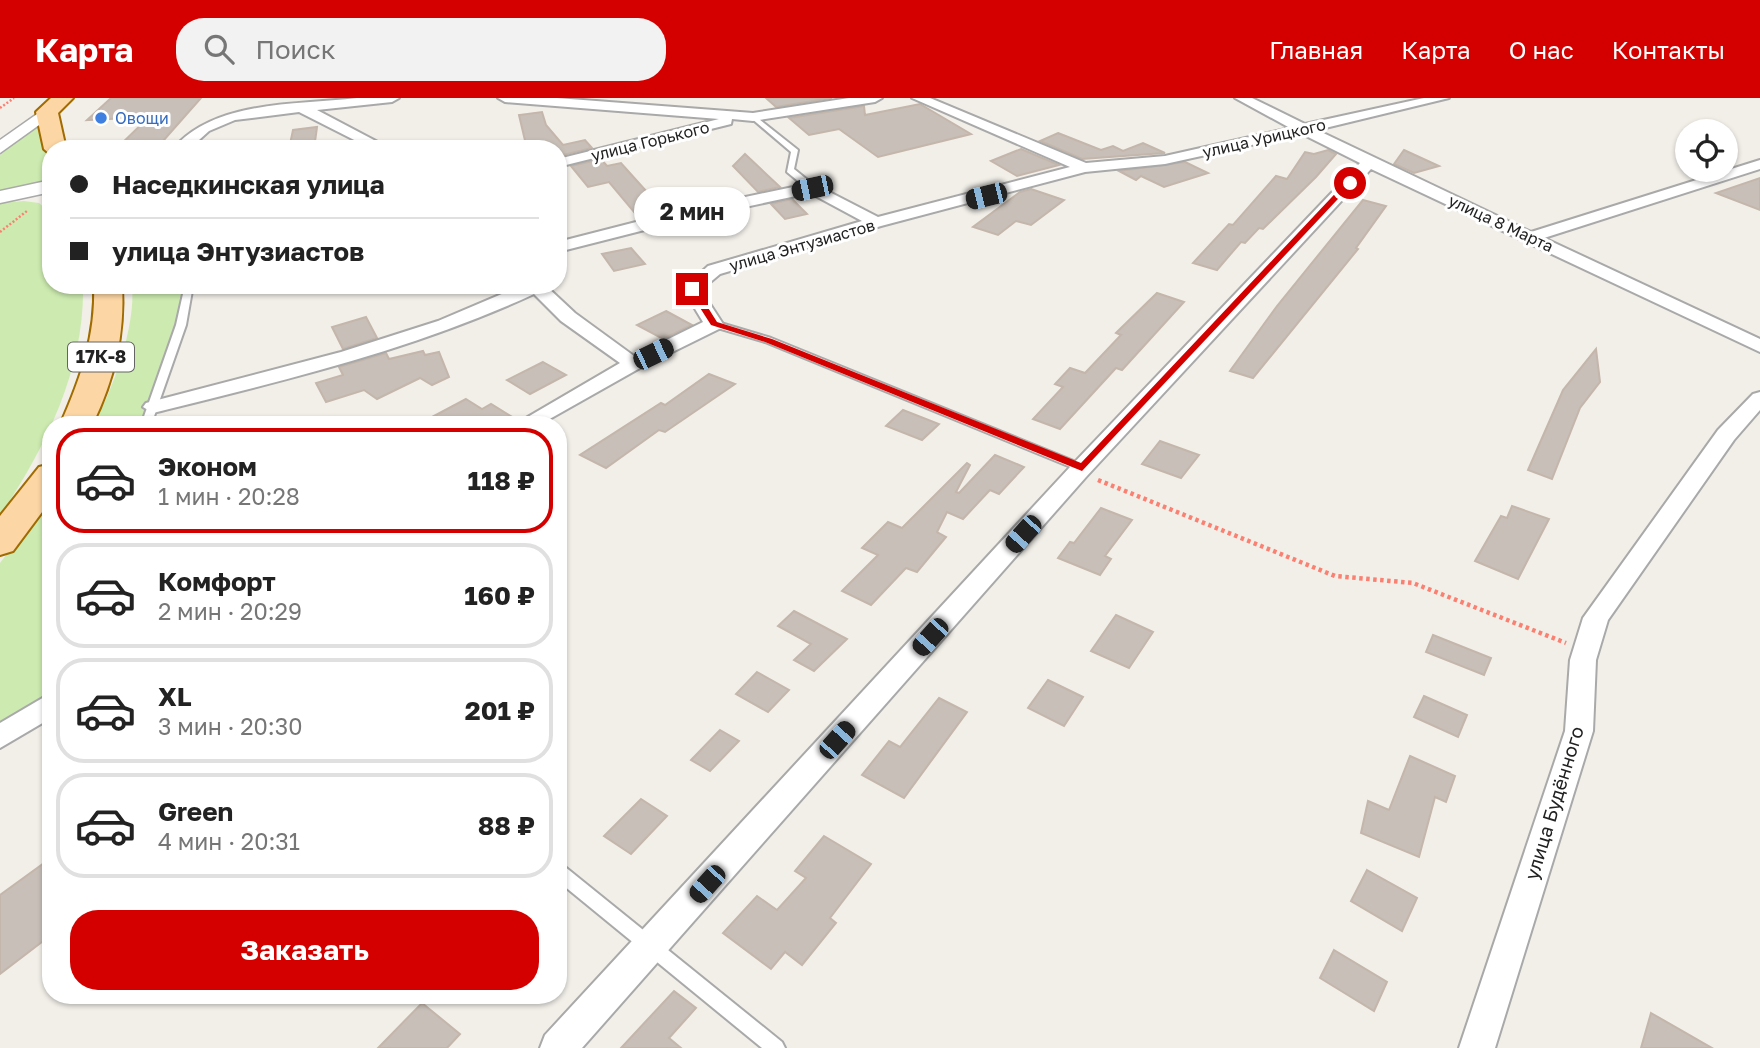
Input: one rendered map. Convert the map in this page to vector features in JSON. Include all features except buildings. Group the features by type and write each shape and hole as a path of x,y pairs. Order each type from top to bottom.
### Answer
{"main road":[{"path":"55,105 55,140"},
{"name":"17К-8","path":"79,416 100,363 109,294"},
{"path":"0,542 42,487"}],"street":[{"path":"192,140 216,121 232,116 392,98"},
{"name":"улица Горького","path":"505,98 747,117"},
{"path":"816,98 828,107"},
{"name":"улица Горького","path":"567,161 747,117 875,98"},
{"path":"919,98 1084,168"},
{"name":"улица 8 Марта","path":"1242,98 1369,162 1760,346"},
{"name":"улица Урицкого","path":"1084,168 1165,160 1442,98"},
{"path":"0,148 55,105"},
{"path":"302,108 366,140"},
{"path":"558,1048 1080,470 1369,162"},
{"path":"1531,237 1760,164"},
{"name":"улица Энтузиастов","path":"714,324 692,289 714,270 876,222 1012,190 1084,168"},
{"path":"0,197 42,188"},
{"path":"567,245 679,216 812,188 876,222"},
{"path":"150,416 467,318 519,294"},
{"path":"544,294 568,317 633,364"},
{"path":"540,416 633,364 714,324"},
{"name":"улица Будённого","path":"1477,1048 1579,731 1583,660 1596,618 1726,435 1760,398"},
{"path":"0,737 42,710"}],"lane":[{"path":"747,117 795,152 790,170 812,188"},
{"path":"150,416 181,325 186,294"},
{"path":"714,324 768,341 1080,470"},
{"path":"567,878 776,1048"}],"path":[{"path":"0,108 14,98"},
{"path":"0,232 36,205"},
{"path":"1080,470 1310,568 1355,580 1393,578 1413,583 1587,651"}],"green space":[{"path":"41,123 44,140 42,183 0,192 0,155"},
{"path":"24,201 42,206 42,294 83,294 77,347 59,407 55,416 42,416 42,444 0,516 0,203"},
{"path":"132,294 183,294 182,309 147,416 97,416 122,357"},
{"path":"42,508 42,717 0,742 0,563"}],"place":[{"name":"Овощи","path":"101,118"}],"route":[{"path":"692,289 714,324 768,341 1082,467 1350,183"}]}
